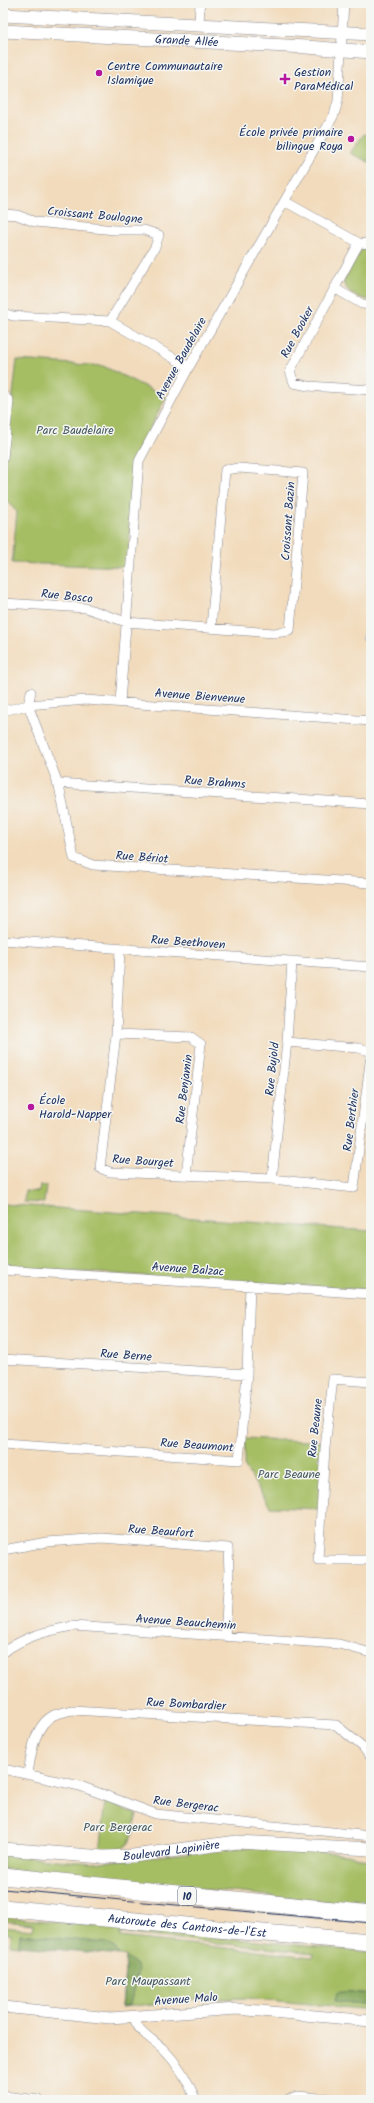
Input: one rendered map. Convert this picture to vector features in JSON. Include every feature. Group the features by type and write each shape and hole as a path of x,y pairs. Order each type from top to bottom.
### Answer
{"highway":[{"name":"10","path":"3,1876 371,1914"},
{"name":"Autoroute des Cantons-de-l'Est","path":"3,1908 217,1929 371,1942"}],"main road":[{"name":"Grande Allée","path":"3,15 371,34"},
{"name":"Grande Allée","path":"3,31 306,47 341,51 371,52"},
{"name":"Boulevard Lapinière","path":"3,1849 80,1857 107,1857 133,1856 237,1842 371,1849"},
{"name":"Boulevard Lapinière","path":"340,1848 371,1856"}],"street":[{"path":"199,25 200,3"},
{"name":"Avenue Baudelaire","path":"120,702 139,461 189,367 286,202 334,115 338,99 344,3"},
{"path":"286,202 359,243 371,244"},
{"name":"Croissant Boulogne","path":"3,214 17,215 35,222 115,230 144,230 159,235 155,247 110,321"},
{"name":"Rue Booker","path":"359,243 290,371 294,383 308,386 371,390"},
{"path":"334,288 362,304 371,304"},
{"path":"3,313 13,316 110,321 189,367"},
{"path":"3,395 9,401 3,458"},
{"name":"Croissant Bazin","path":"126,622 274,633 290,631 303,473 239,468 225,470 211,628"},
{"name":"Rue Bosco","path":"3,603 86,608 126,622"},
{"path":"28,705 31,692"},
{"name":"Avenue Bienvenue","path":"3,711 28,705 86,700 371,721"},
{"name":"Rue Bériot","path":"28,705 58,783 74,858 93,866 371,883"},
{"name":"Rue Brahms","path":"58,783 371,804"},
{"name":"Rue Beethoven","path":"3,940 120,950 371,967"},
{"name":"Rue Bourget","path":"120,950 116,1034 100,1168 110,1172 272,1179 354,1188"},
{"name":"Rue Bujold","path":"272,1179 287,1042 292,961"},
{"name":"Rue Benjamin","path":"116,1034 191,1037 201,1044 186,1175"},
{"path":"287,1042 358,1048 371,1051"},
{"name":"Rue Berthier","path":"354,1188 371,1055"},
{"name":"Avenue Balzac","path":"3,1270 371,1294"},
{"name":"Rue Beaumont","path":"3,1444 239,1460 247,1374 250,1285"},
{"name":"Rue Berne","path":"3,1359 247,1374"},
{"name":"Rue Beaune","path":"371,1382 333,1379 325,1448 318,1560 371,1560"},
{"name":"Rue Beaufort","path":"3,1550 47,1542 102,1538 228,1548 229,1572 225,1637"},
{"name":"Avenue Beauchemin","path":"3,1652 20,1640 39,1633 73,1626 339,1644 371,1653"},
{"name":"Rue Bombardier","path":"28,1774 32,1753 41,1726 54,1716 72,1710 336,1725 362,1747 371,1758"},
{"name":"Rue Bergerac","path":"3,1769 87,1788 156,1814 371,1836"},
{"name":"Avenue Malo","path":"3,2007 110,2018 244,2010 371,2021"},
{"path":"134,2016 139,2028 174,2061 186,2079 195,2100"},
{"path":"3,2096 39,2100"},
{"path":"287,2100 296,2096 341,2100"}],"green space":[{"path":"364,134 371,136 371,163 350,153"},
{"path":"362,248 371,249 371,300 354,295 348,290 343,282"},
{"name":"Parc Baudelaire","path":"17,360 103,366 166,397 134,460 128,567 12,563 17,512 3,496 3,479"},
{"path":"40,1185 46,1186 44,1203 24,1202 25,1191 39,1192"},
{"path":"3,1204 371,1231 371,1290 3,1267"},
{"name":"Parc Beaune","path":"245,1438 325,1442 319,1509 270,1507 244,1466"},
{"name":"Parc Bergerac","path":"105,1802 137,1814 133,1833 128,1844 119,1850 99,1852"},
{"path":"246,1847 348,1854 371,1861 371,1906 82,1877 82,1874 78,1874 78,1876 3,1869 3,1855 91,1863"},
{"name":"Parc Maupassant","path":"3,1917 371,1952 371,1994 340,1991 335,2001 371,2005 371,2010 247,1998 196,2000 122,2007 126,1956 120,1955 113,1946 20,1934 19,1946 10,1945 11,1934 3,1933 3,1927 32,1930 33,1924 3,1921","holes":["120,1933 314,1953 313,1957 120,1937"]},
{"path":"20,1934 106,1943 113,1946 120,1955 19,1946"},
{"path":"126,1957 137,1966 138,1970 130,2005 122,2007"},
{"path":"337,1992 371,1994 371,2005 335,2001"}],"tram line":[{"path":"3,1889 371,1923"}],"place":[{"name":"Centre Communautaire Islamique","path":"99,73"},
{"name":"Gestion ParaMédical","path":"285,79"},
{"name":"École privée primaire bilingue Roya","path":"351,139"},
{"name":"École Harold-Napper","path":"31,1107"}]}
